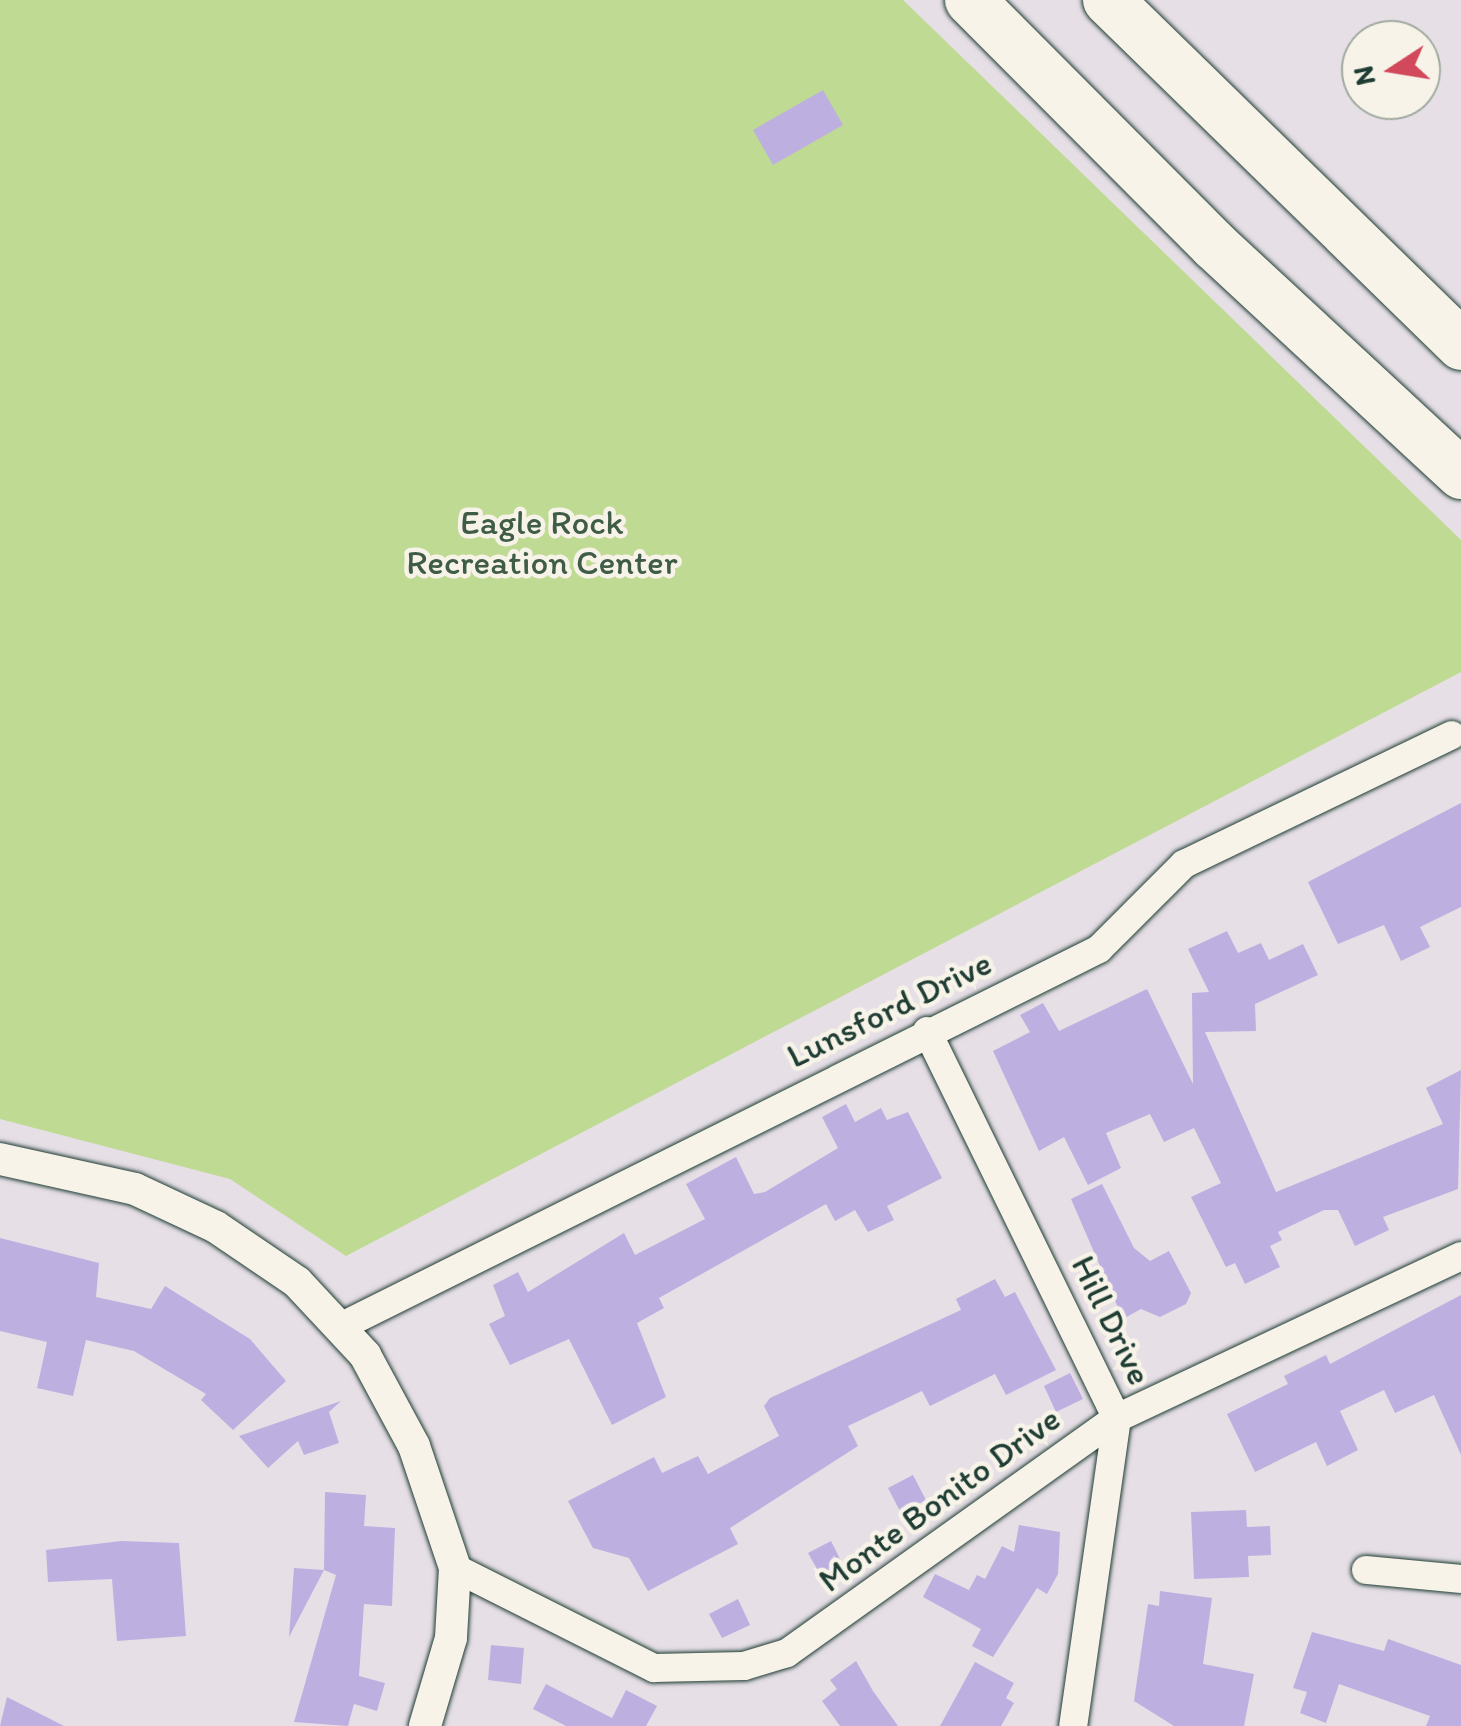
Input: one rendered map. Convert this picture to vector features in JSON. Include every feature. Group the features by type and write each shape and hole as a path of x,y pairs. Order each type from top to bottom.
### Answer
{"highway":[{"path":"1108,0 1461,345"},
{"path":"978,9 1461,474"}],"street":[{"name":"Lunsford Drive","path":"340,1327 1114,940 1184,864 1452,735"},
{"name":"Hill Drive","path":"927,1031 1111,1390 1116,1418 1074,1726"},
{"path":"0,1158 135,1189 216,1226 296,1282 340,1327 414,1446 455,1568 451,1638 425,1726"},
{"name":"Monte Bonito Drive","path":"455,1568 654,1668 744,1666 788,1653 1116,1418 1461,1256"},
{"path":"1366,1570 1461,1579"}],"green space":[{"name":"Eagle Rock Recreation Center","path":"0,0 903,0 1461,540 1461,672 346,1256 230,1179 0,1119"}],"building":[{"path":"823,90 843,125 773,165 753,130"},
{"path":"1461,803 1461,907 1420,927 1430,947 1401,961 1384,925 1338,944 1308,882"},
{"path":"1227,931 1238,953 1261,943 1269,960 1303,944 1318,975 1255,1004 1256,1031 1205,1032 1276,1192 1443,1124 1426,1088 1461,1070 1458,1189 1383,1217 1389,1230 1355,1246 1338,1210 1324,1210 1278,1232 1282,1240 1270,1246 1280,1267 1245,1284 1235,1263 1226,1267 1191,1197 1221,1183 1194,1128 1164,1142 1150,1114 1106,1133 1121,1168 1088,1185 1064,1137 1039,1151 993,1051 1030,1032 1020,1015 1043,1003 1059,1031 1147,989 1193,1084 1192,993 1209,992 1188,949"},
{"path":"846,1104 855,1122 881,1108 887,1120 908,1112 942,1178 887,1206 894,1220 868,1232 855,1210 835,1221 826,1204 659,1298 664,1308 637,1323 666,1397 612,1425 569,1339 510,1365 489,1324 505,1316 493,1285 518,1272 528,1292 624,1233 635,1255 705,1219 686,1184 736,1157 754,1194 765,1192 838,1148 822,1117"},
{"path":"1102,1184 1134,1248 1150,1261 1169,1251 1191,1293 1186,1304 1160,1317 1141,1309 1123,1319 1071,1199"},
{"path":"0,1238 99,1263 96,1297 151,1309 165,1286 250,1339 286,1381 233,1430 201,1400 206,1394 134,1351 86,1340 73,1396 37,1388 47,1342 0,1331"},
{"path":"995,1279 1005,1297 1015,1292 1056,1370 1006,1395 995,1374 930,1406 922,1391 848,1426 858,1446 730,1528 738,1544 648,1591 629,1558 593,1548 568,1501 654,1457 662,1473 698,1456 708,1474 779,1436 764,1406 770,1398 961,1310 956,1299"},
{"path":"1461,1295 1461,1455 1434,1395 1395,1413 1384,1390 1340,1411 1358,1450 1327,1466 1316,1442 1255,1472 1227,1414 1288,1384 1284,1376 1326,1355 1330,1364"},
{"path":"1070,1373 1083,1399 1056,1412 1044,1386"},
{"path":"341,1401 329,1412 339,1443 304,1455 298,1441 268,1468 239,1436"},
{"path":"913,1475 926,1500 901,1513 888,1488"},
{"path":"325,1492 366,1495 364,1526 395,1528 392,1606 364,1604 359,1676 385,1683 377,1711 354,1704 348,1726 294,1722 336,1575 324,1570"},
{"path":"1246,1510 1247,1527 1270,1526 1271,1555 1248,1556 1249,1577 1194,1579 1191,1512"},
{"path":"1019,1525 1060,1532 1058,1574 1047,1594 1037,1588 993,1657 972,1646 981,1629 923,1597 935,1574 969,1590 977,1575 985,1579 1002,1546 1014,1552"},
{"path":"121,1541 179,1543 186,1636 117,1641 112,1579 48,1582 46,1550"},
{"path":"831,1541 843,1565 821,1576 808,1553"},
{"path":"294,1568 324,1570 289,1637"},
{"path":"1160,1591 1212,1598 1203,1664 1254,1674 1244,1726 1174,1726 1134,1701 1148,1604 1159,1606"},
{"path":"738,1599 750,1625 722,1638 709,1614"},
{"path":"1312,1632 1384,1651 1388,1639 1461,1665 1461,1726 1426,1726 1430,1716 1339,1684 1326,1723 1300,1713 1307,1692 1293,1688"},
{"path":"491,1645 524,1648 521,1684 488,1680"},
{"path":"856,1661 898,1726 840,1726 822,1701 837,1689 830,1680"},
{"path":"975,1662 1014,1683 1006,1698 1014,1703 1001,1726 940,1726"},
{"path":"546,1684 612,1718 626,1690 657,1706 646,1726 566,1726 533,1709"},
{"path":"7,1697 64,1726 0,1726"}]}
